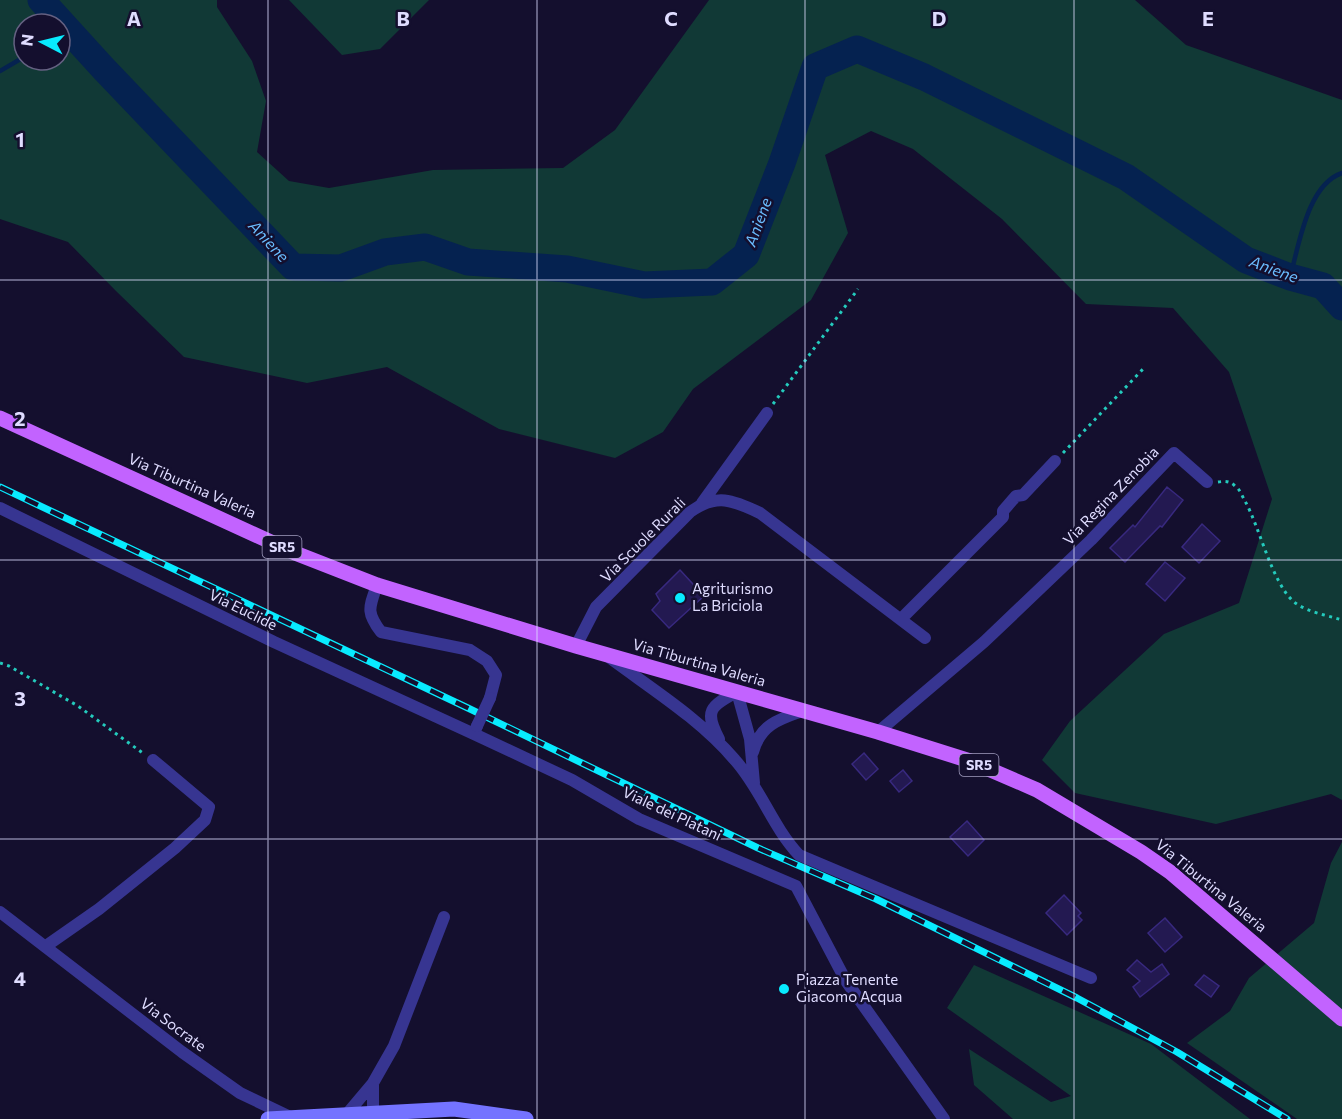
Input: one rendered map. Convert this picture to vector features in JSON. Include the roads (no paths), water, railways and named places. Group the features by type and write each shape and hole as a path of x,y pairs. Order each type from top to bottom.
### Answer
{"main road":[{"name":"Via Tiburtina Valeria","path":"0,418 295,553 378,585 576,646 878,732 970,761 1037,790 1141,852 1170,872 1342,1019"}],"street":[{"path":"702,503 767,413"},
{"name":"Via Regina Zenobia","path":"878,732 984,642 1091,540 1174,453 1207,483"},
{"path":"901,619 1003,517 1003,511 1016,496 1023,495 1056,460"},
{"name":"Via Scuole Rurali","path":"576,646 596,607 690,512 702,503 714,500 729,501 760,513 926,638"},
{"name":"Via Euclide","path":"0,508 274,642 476,730"},
{"path":"378,585 370,606 370,617 381,632 470,650 488,661 496,675 490,698 476,730"},
{"path":"607,655 709,732 754,783 784,839 799,855 1091,978"},
{"path":"724,748 713,728 710,716 716,702 737,692 750,739 754,783"},
{"path":"752,759 755,745 776,719 802,711"},
{"name":"Viale dei Platani","path":"476,730 572,780 639,819 796,886 846,981 944,1119"},
{"path":"46,946 99,909 175,849 205,820 209,807 153,760"},
{"name":"Via Socrate","path":"0,912 182,1052 231,1086 290,1117"},
{"path":"346,1117 373,1083 393,1046 444,917"},
{"path":"373,1083 373,1117"},
{"path":"268,1119 373,1117 454,1109 526,1119"}],"waterway":[{"name":"Aniene","path":"41,0 293,267 341,268 385,252 425,247 468,262 567,269 644,285 712,282 746,255 782,163 815,67 857,49 924,77 1126,177 1246,260 1290,277 1323,286 1342,307"},
{"path":"0,71 12,64"},
{"path":"1290,277 1301,234 1313,203 1320,190 1342,173"}],"railway":[{"path":"0,487 758,848 876,899 1077,998 1177,1052 1287,1119"}],"place":[{"name":"Agriturismo La Briciola","path":"680,598"},
{"name":"Piazza Tenente Giacomo Acqua","path":"784,989"}]}
